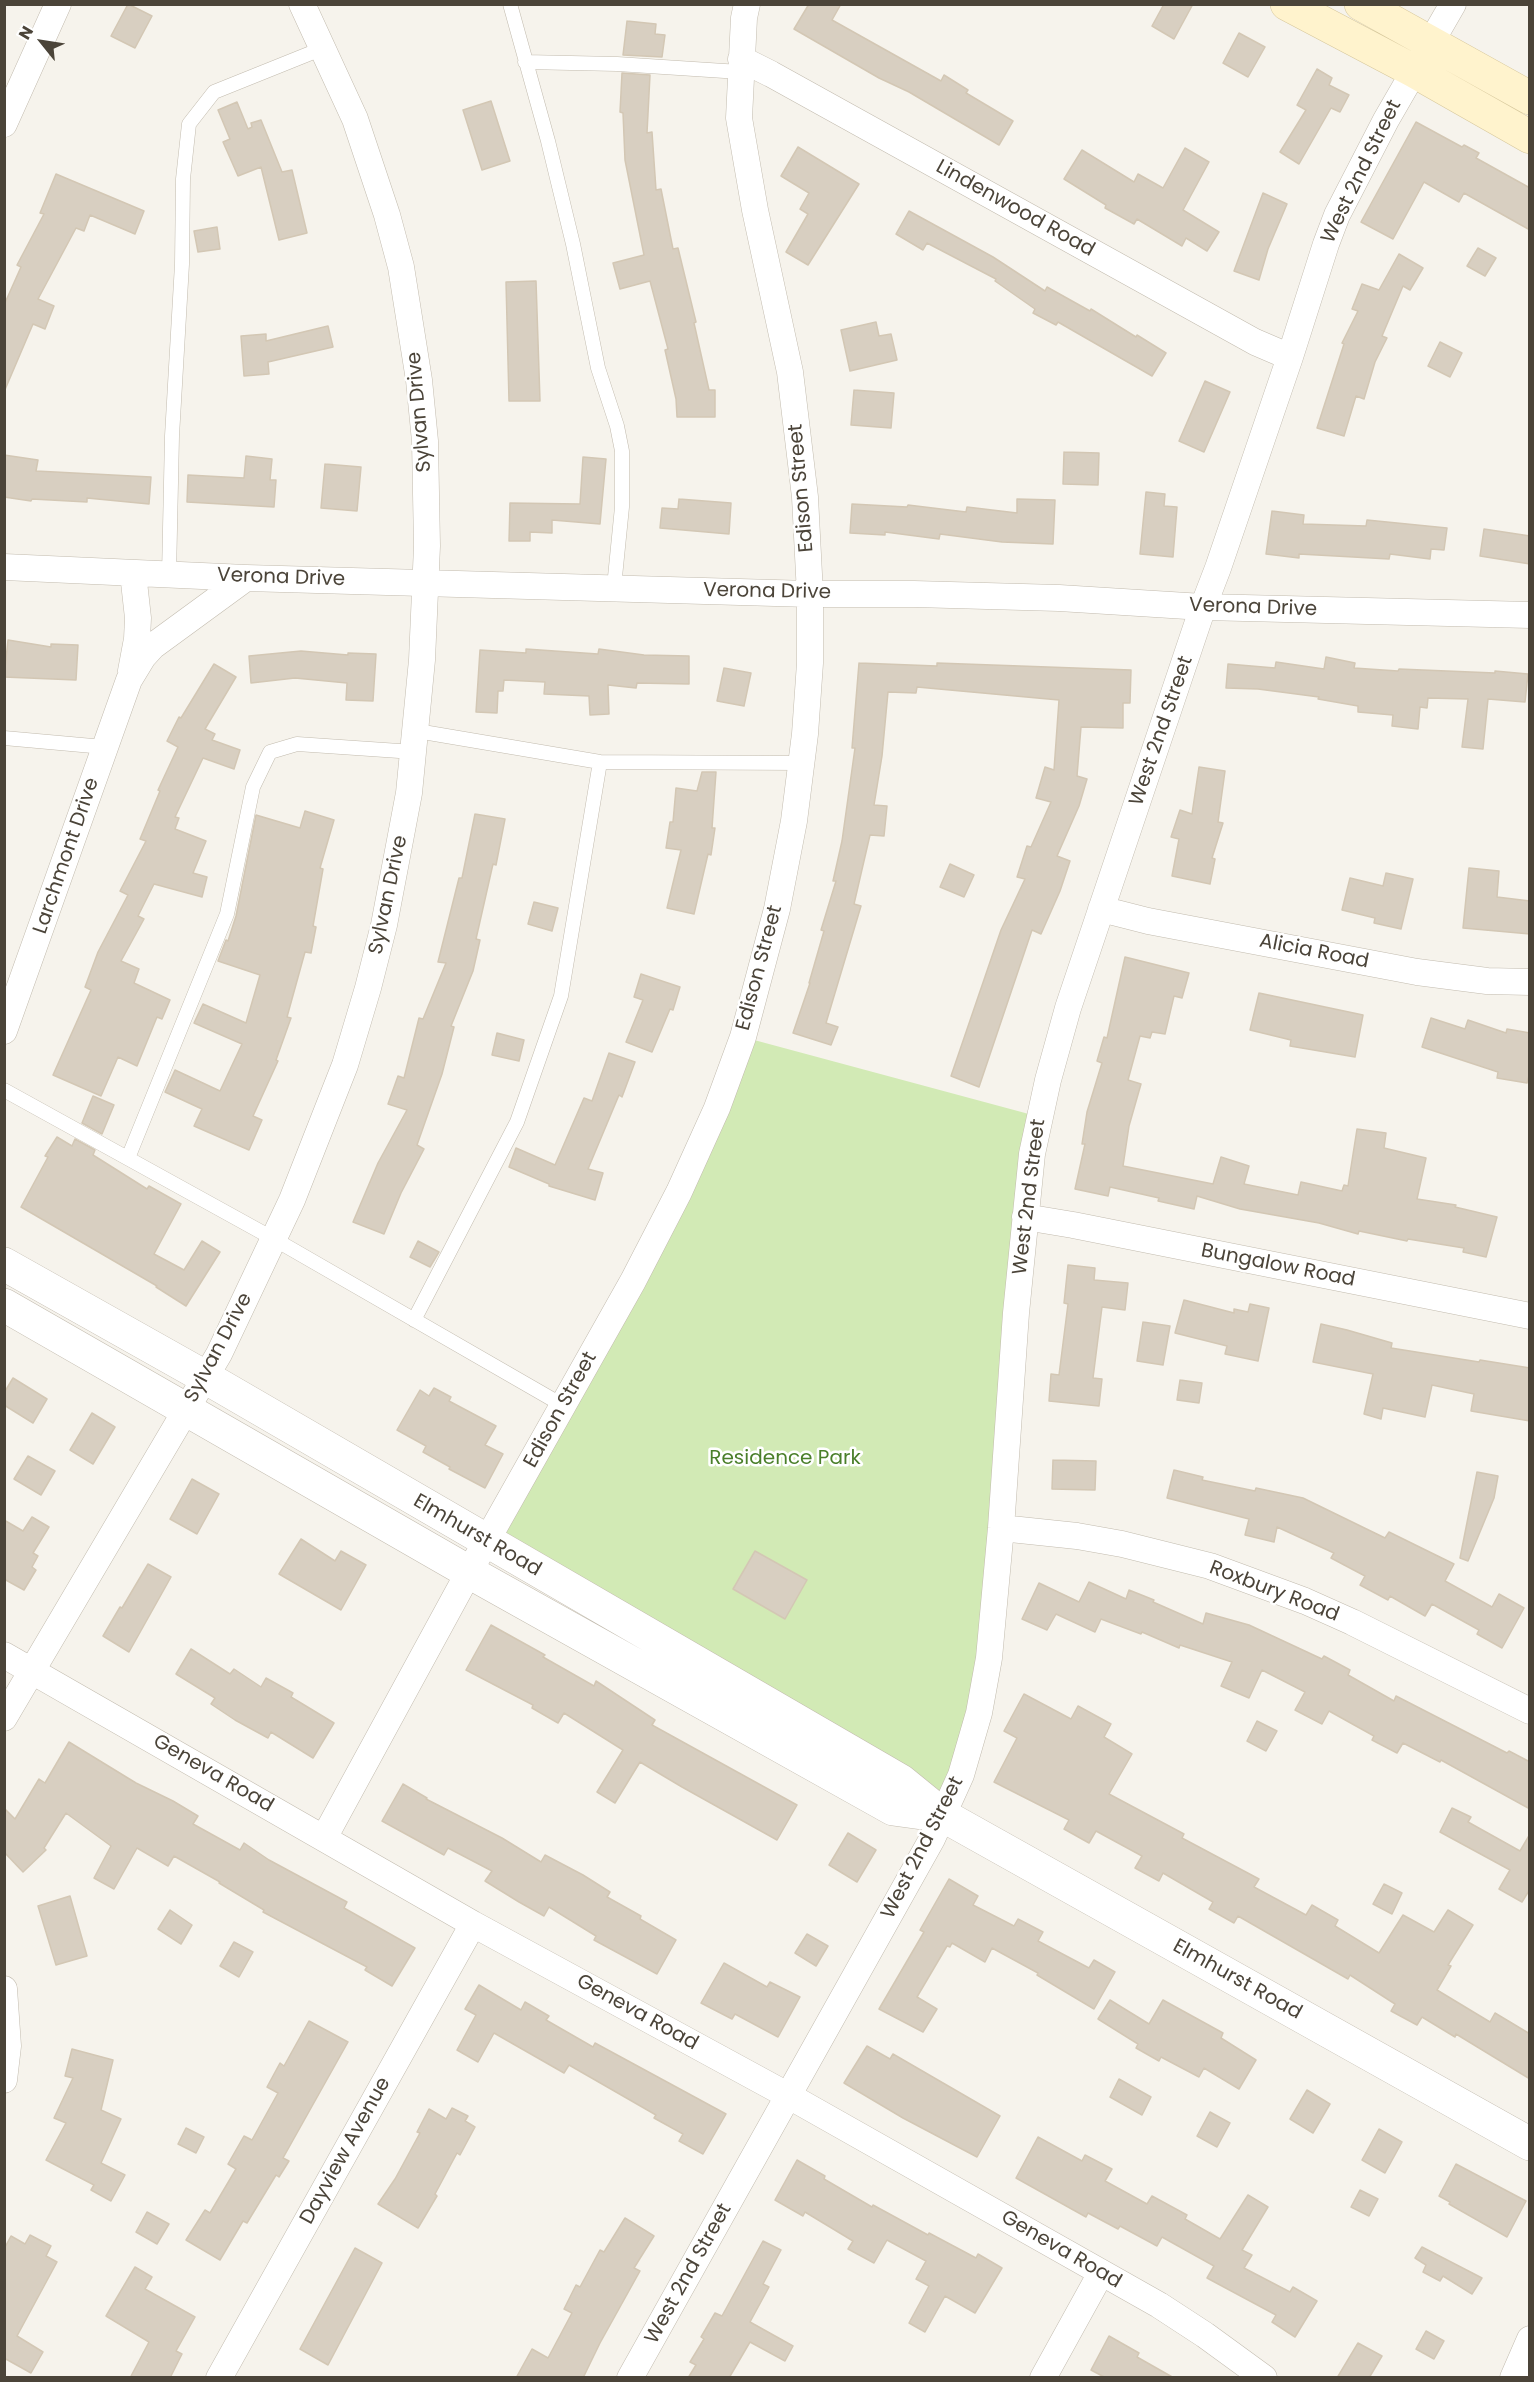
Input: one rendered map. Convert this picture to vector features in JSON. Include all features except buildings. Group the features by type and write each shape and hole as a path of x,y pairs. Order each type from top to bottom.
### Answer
{"main road":[{"path":"1287,4 1530,137"},
{"path":"1361,4 1530,98"}],"street":[{"path":"4,124 58,4"},
{"name":"Sylvan Drive","path":"4,1718 219,1354 274,1239 323,1125 345,1065 368,988 398,856 415,742 422,660 427,546 425,441 419,380 401,267 372,166 355,119 302,4"},
{"name":"Edison Street","path":"324,1838 469,1572 564,1406 679,1192 717,1108 743,1037 777,909 794,821 801,763 810,663 810,594 799,435 790,372 755,210 739,118 740,66 747,4"},
{"name":"West 2nd Street","path":"630,2378 944,1816 961,1775 979,1713 988,1658 1032,1154 1048,1080 1068,1008 1203,606 1290,357 1326,244 1337,216 1453,4"},
{"name":"Lindenwood Road","path":"740,66 771,74 1255,342 1290,357"},
{"name":"Verona Drive","path":"4,567 246,578 810,594 1048,598 1203,606 1530,615"},
{"name":"Larchmont Drive","path":"4,1031 33,956 129,680 137,639 138,618 133,573"},
{"name":"Larchmont Drive","path":"129,680 153,646 246,578"},
{"name":"Alicia Road","path":"1101,909 1148,921 1417,972 1487,981 1530,982"},
{"name":"Bungalow Road","path":"1025,1217 1530,1316"},
{"name":"Elmhurst Road","path":"4,1264 205,1377 902,1781 944,1816 1530,2144"},
{"name":"Elmhurst Road","path":"4,1305 469,1572 893,1809 944,1816"},
{"name":"Roxbury Road","path":"1001,1528 1077,1536 1122,1544 1188,1560 1239,1576 1352,1622 1530,1711"},
{"name":"Geneva Road","path":"4,1655 473,1924 789,2096 1101,2273 1196,2329 1264,2378"},
{"name":"Dayview Avenue","path":"219,2378 473,1924"},
{"path":"4,1989 8,2046 4,2080"},
{"path":"1043,2378 1101,2273"},
{"path":"1513,2378 1530,2339"}],"lane":[{"path":"510,4 573,244 598,369 617,426 621,451 622,507 614,587"},
{"path":"169,574 172,436 182,264 183,179 189,124 214,92 321,48"},
{"path":"525,62 617,64 690,70 740,66"},
{"path":"4,738 105,747"},
{"path":"128,1158 227,914 253,787 270,752 297,744 415,742 600,762 801,763"},
{"path":"414,1320 517,1122 561,996 600,762"},
{"path":"4,1090 274,1239 564,1406"}],"green space":[{"name":"Residence Park","path":"743,1037 1040,1117 989,1658 944,1816 487,1541 564,1406"}]}
